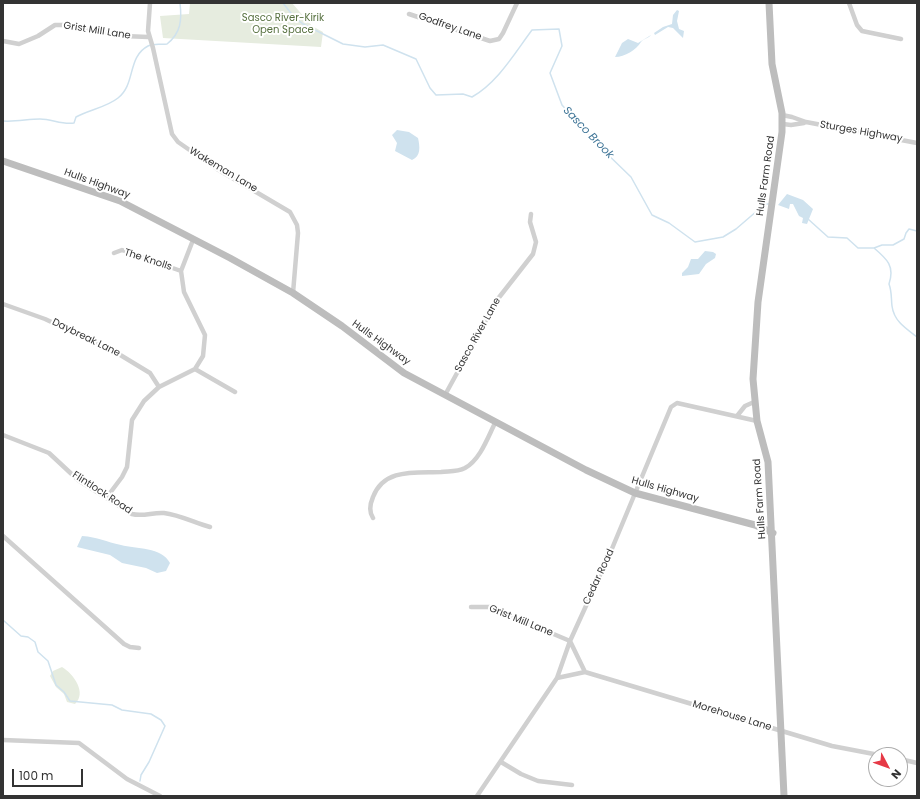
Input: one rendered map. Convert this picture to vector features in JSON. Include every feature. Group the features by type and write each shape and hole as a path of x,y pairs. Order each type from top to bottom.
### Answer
{"street":[{"path":"148,37 150,3"},
{"name":"Godfrey Lane","path":"409,14 490,41 499,39 517,3"},
{"path":"849,3 857,25 862,31 901,39"},
{"name":"Hulls Farm Road","path":"768,4 772,64 782,115 782,128 774,198 758,302 753,379 757,421 768,462 771,524 773,533 784,796"},
{"name":"Grist Mill Lane","path":"3,41 19,44 55,25 70,25 124,36 148,37"},
{"name":"Wakeman Lane","path":"148,37 153,48 172,134 178,142 217,169 290,212 298,225 293,293"},
{"name":"Sturges Highway","path":"782,115 806,122 917,143"},
{"name":"Sturges Highway","path":"782,128 806,122"},
{"name":"Hulls Highway","path":"3,161 120,201 230,258 293,293 342,326 404,373 586,470 635,493 755,525 773,533"},
{"name":"Sasco River Lane","path":"445,395 497,300 533,254 536,242 530,222 531,214"},
{"path":"107,497 122,478 127,467 132,420 144,401 159,387 195,369 203,356 205,335 184,292 181,271 193,240"},
{"name":"The Knolls","path":"114,253 122,250 181,271"},
{"name":"Daybreak Lane","path":"3,304 45,319 117,353 150,373 159,387"},
{"path":"195,369 235,392"},
{"path":"737,416 745,406 754,402"},
{"name":"Cedar Road","path":"477,796 557,678 570,641 611,551 671,407 677,404 757,421"},
{"path":"373,518 371,514 371,502 384,480 397,473 454,472 466,468 475,460 495,422"},
{"name":"Flintlock Road","path":"3,435 49,453 78,480 132,514 140,516 162,513 169,514 210,528"},
{"name":"Hulls Highway","path":"755,525 771,524"},
{"path":"3,536 124,644 130,647 139,648"},
{"name":"Grist Mill Lane","path":"471,607 490,606 570,641"},
{"path":"570,641 585,672"},
{"name":"Morehouse Lane","path":"557,678 585,672 832,746 868,753"},
{"path":"3,740 79,743 127,778 160,796"},
{"path":"501,762 521,774 538,781 572,785"}],"green space":[{"name":"Sasco River-Kirik Open Space","path":"190,3 292,3 312,26 323,32 321,47 163,38 160,16 189,14"},
{"path":"62,667 71,674 78,684 80,695 75,704 67,702 64,694 56,687 50,676 53,671"}],"water":[{"path":"677,10 679,11 677,21 679,29 684,31 683,38 673,28 668,27 655,35 654,33 663,27 672,24 673,15"},
{"path":"651,35 630,52 623,56 615,57 622,43 628,39 638,43"},
{"path":"397,130 409,132 418,138 418,154 412,160 395,151 397,143 392,135"},
{"path":"787,194 803,200 813,209 807,224 802,223 803,218 799,216 793,204 790,204 789,209 778,205"},
{"path":"705,251 716,254 715,258 706,264 699,274 682,276 682,273 688,267 691,259 698,259"},
{"path":"82,536 93,537 121,545 155,551 166,558 170,563 166,571 157,573 146,568 122,563 110,555 77,547"}],"waterway":[{"name":"Sasco Brook","path":"3,121 40,119 74,123 76,117 114,101 124,92 134,64 141,51 150,45 167,44 172,40 180,26 180,3"},
{"name":"Sasco Brook","path":"283,3 294,17 303,24 343,44 365,47 383,45 416,59 430,88 436,95 463,94 472,97 498,76 532,30 559,29 562,46 550,73 562,105 600,147 631,177 652,215 669,223 695,242 723,237 736,229 765,204 769,204"},
{"name":"Sasco Brook","path":"808,219 828,237 847,238 858,248 874,248 882,245 893,245 904,239 909,229 917,231"},
{"path":"874,248 889,263 891,272 889,284 895,316 901,324 917,337"},
{"path":"3,620 21,636 28,637 35,642 38,652 48,661 56,685 64,692 70,701 112,705 122,710 151,714 161,720 165,726 149,762 141,775 140,781"}]}
